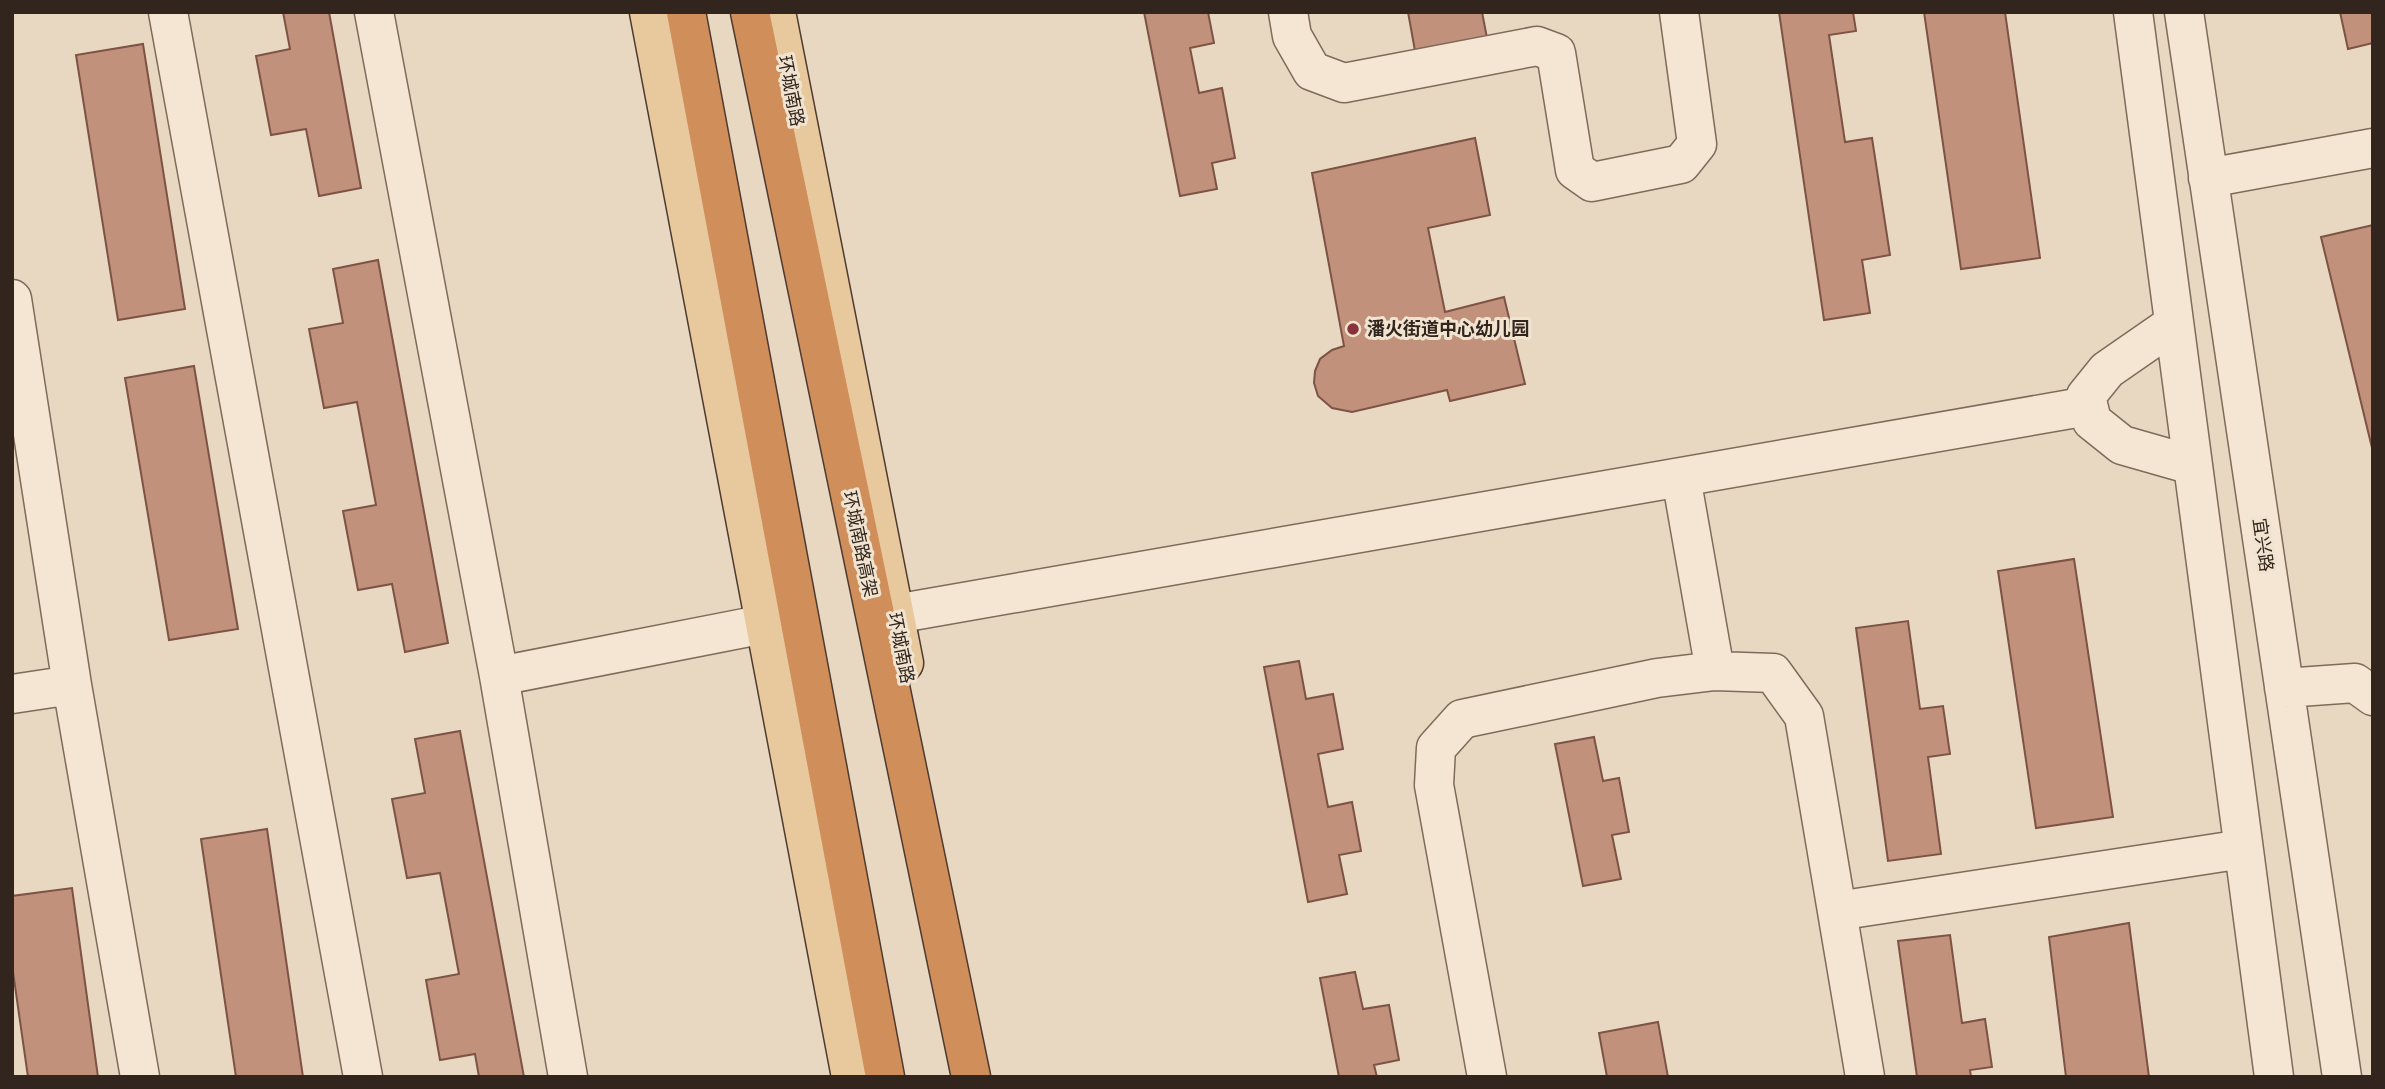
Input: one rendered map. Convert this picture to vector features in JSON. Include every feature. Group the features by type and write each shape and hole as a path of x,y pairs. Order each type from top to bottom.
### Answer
{"highway":[{"name":"环城南路高架","path":"750,12 971,1077"},
{"path":"686,15 885,1077"}],"main road":[{"path":"649,12 851,1077"},
{"name":"环城南路","path":"776,12 988,1077"}],"street":[{"path":"168,12 363,1077"},
{"path":"374,12 499,676 568,1077"},
{"path":"1288,12 1292,36 1312,71 1344,83 1536,46 1556,53 1575,170 1592,182 1681,164 1697,144 1679,12"},
{"path":"2133,12 2172,325 2274,1077"},
{"name":"宜兴路","path":"2184,12 2342,1077"},
{"path":"2208,177 2373,148"},
{"path":"12,299 72,685 140,1077"},
{"path":"2172,325 2107,370 2086,396 2092,421 2122,446 2192,465"},
{"path":"895,614 2088,406"},
{"path":"1681,477 1715,671"},
{"path":"499,676 765,624"},
{"path":"1487,1077 1434,785 1436,748 1462,719 1657,678 1715,671 1773,673 1804,716 1865,1077"},
{"path":"2284,688 2355,683 2373,696"},
{"path":"12,694 72,685"},
{"path":"1837,911 2243,849"}],"building":[{"path":"283,12 329,12 361,188 319,196 306,129 271,135 256,56 290,49"},
{"path":"1144,12 1208,12 1214,43 1190,48 1199,93 1222,88 1235,158 1212,163 1217,189 1180,196"},
{"path":"1408,12 1482,12 1487,38 1415,51"},
{"path":"1779,12 1853,12 1856,31 1829,35 1845,142 1872,138 1890,255 1862,260 1870,313 1824,320"},
{"path":"1924,12 2005,12 2040,258 1961,269"},
{"path":"2340,12 2373,12 2373,43 2348,49"},
{"path":"143,44 185,309 118,320 76,55"},
{"path":"1475,138 1490,215 1428,228 1445,312 1504,297 1525,384 1450,401 1447,390 1352,412 1332,408 1318,396 1314,383 1315,371 1320,359 1332,350 1344,346 1312,173"},
{"path":"2373,225 2373,452 2321,237"},
{"path":"378,260 448,643 405,652 392,584 358,590 343,511 376,505 357,402 324,408 309,329 343,323 333,269"},
{"path":"194,366 238,629 169,640 125,378"},
{"path":"2074,559 2113,817 2036,828 1998,571"},
{"path":"1908,621 1920,709 1943,706 1950,754 1928,757 1941,854 1888,861 1856,628"},
{"path":"1299,661 1306,699 1333,694 1343,749 1318,754 1328,807 1352,802 1361,851 1339,855 1347,894 1308,902 1264,667"},
{"path":"460,731 524,1077 479,1077 475,1054 440,1060 426,980 459,974 440,873 407,878 392,799 425,793 415,739"},
{"path":"1594,737 1603,781 1619,778 1629,832 1612,835 1621,879 1583,886 1555,744"},
{"path":"267,829 303,1077 236,1077 201,839"},
{"path":"72,888 98,1077 28,1077 12,965 12,896"},
{"path":"2129,923 2149,1077 2066,1077 2049,937"},
{"path":"1950,935 1962,1023 1985,1019 1992,1067 1970,1070 1971,1077 1917,1077 1898,941"},
{"path":"1355,972 1363,1009 1389,1005 1399,1060 1374,1065 1377,1077 1339,1077 1320,978"},
{"path":"1658,1022 1668,1077 1607,1077 1599,1033"}],"place":[{"name":"潘火街道中心幼儿园","path":"1353,329"}]}
